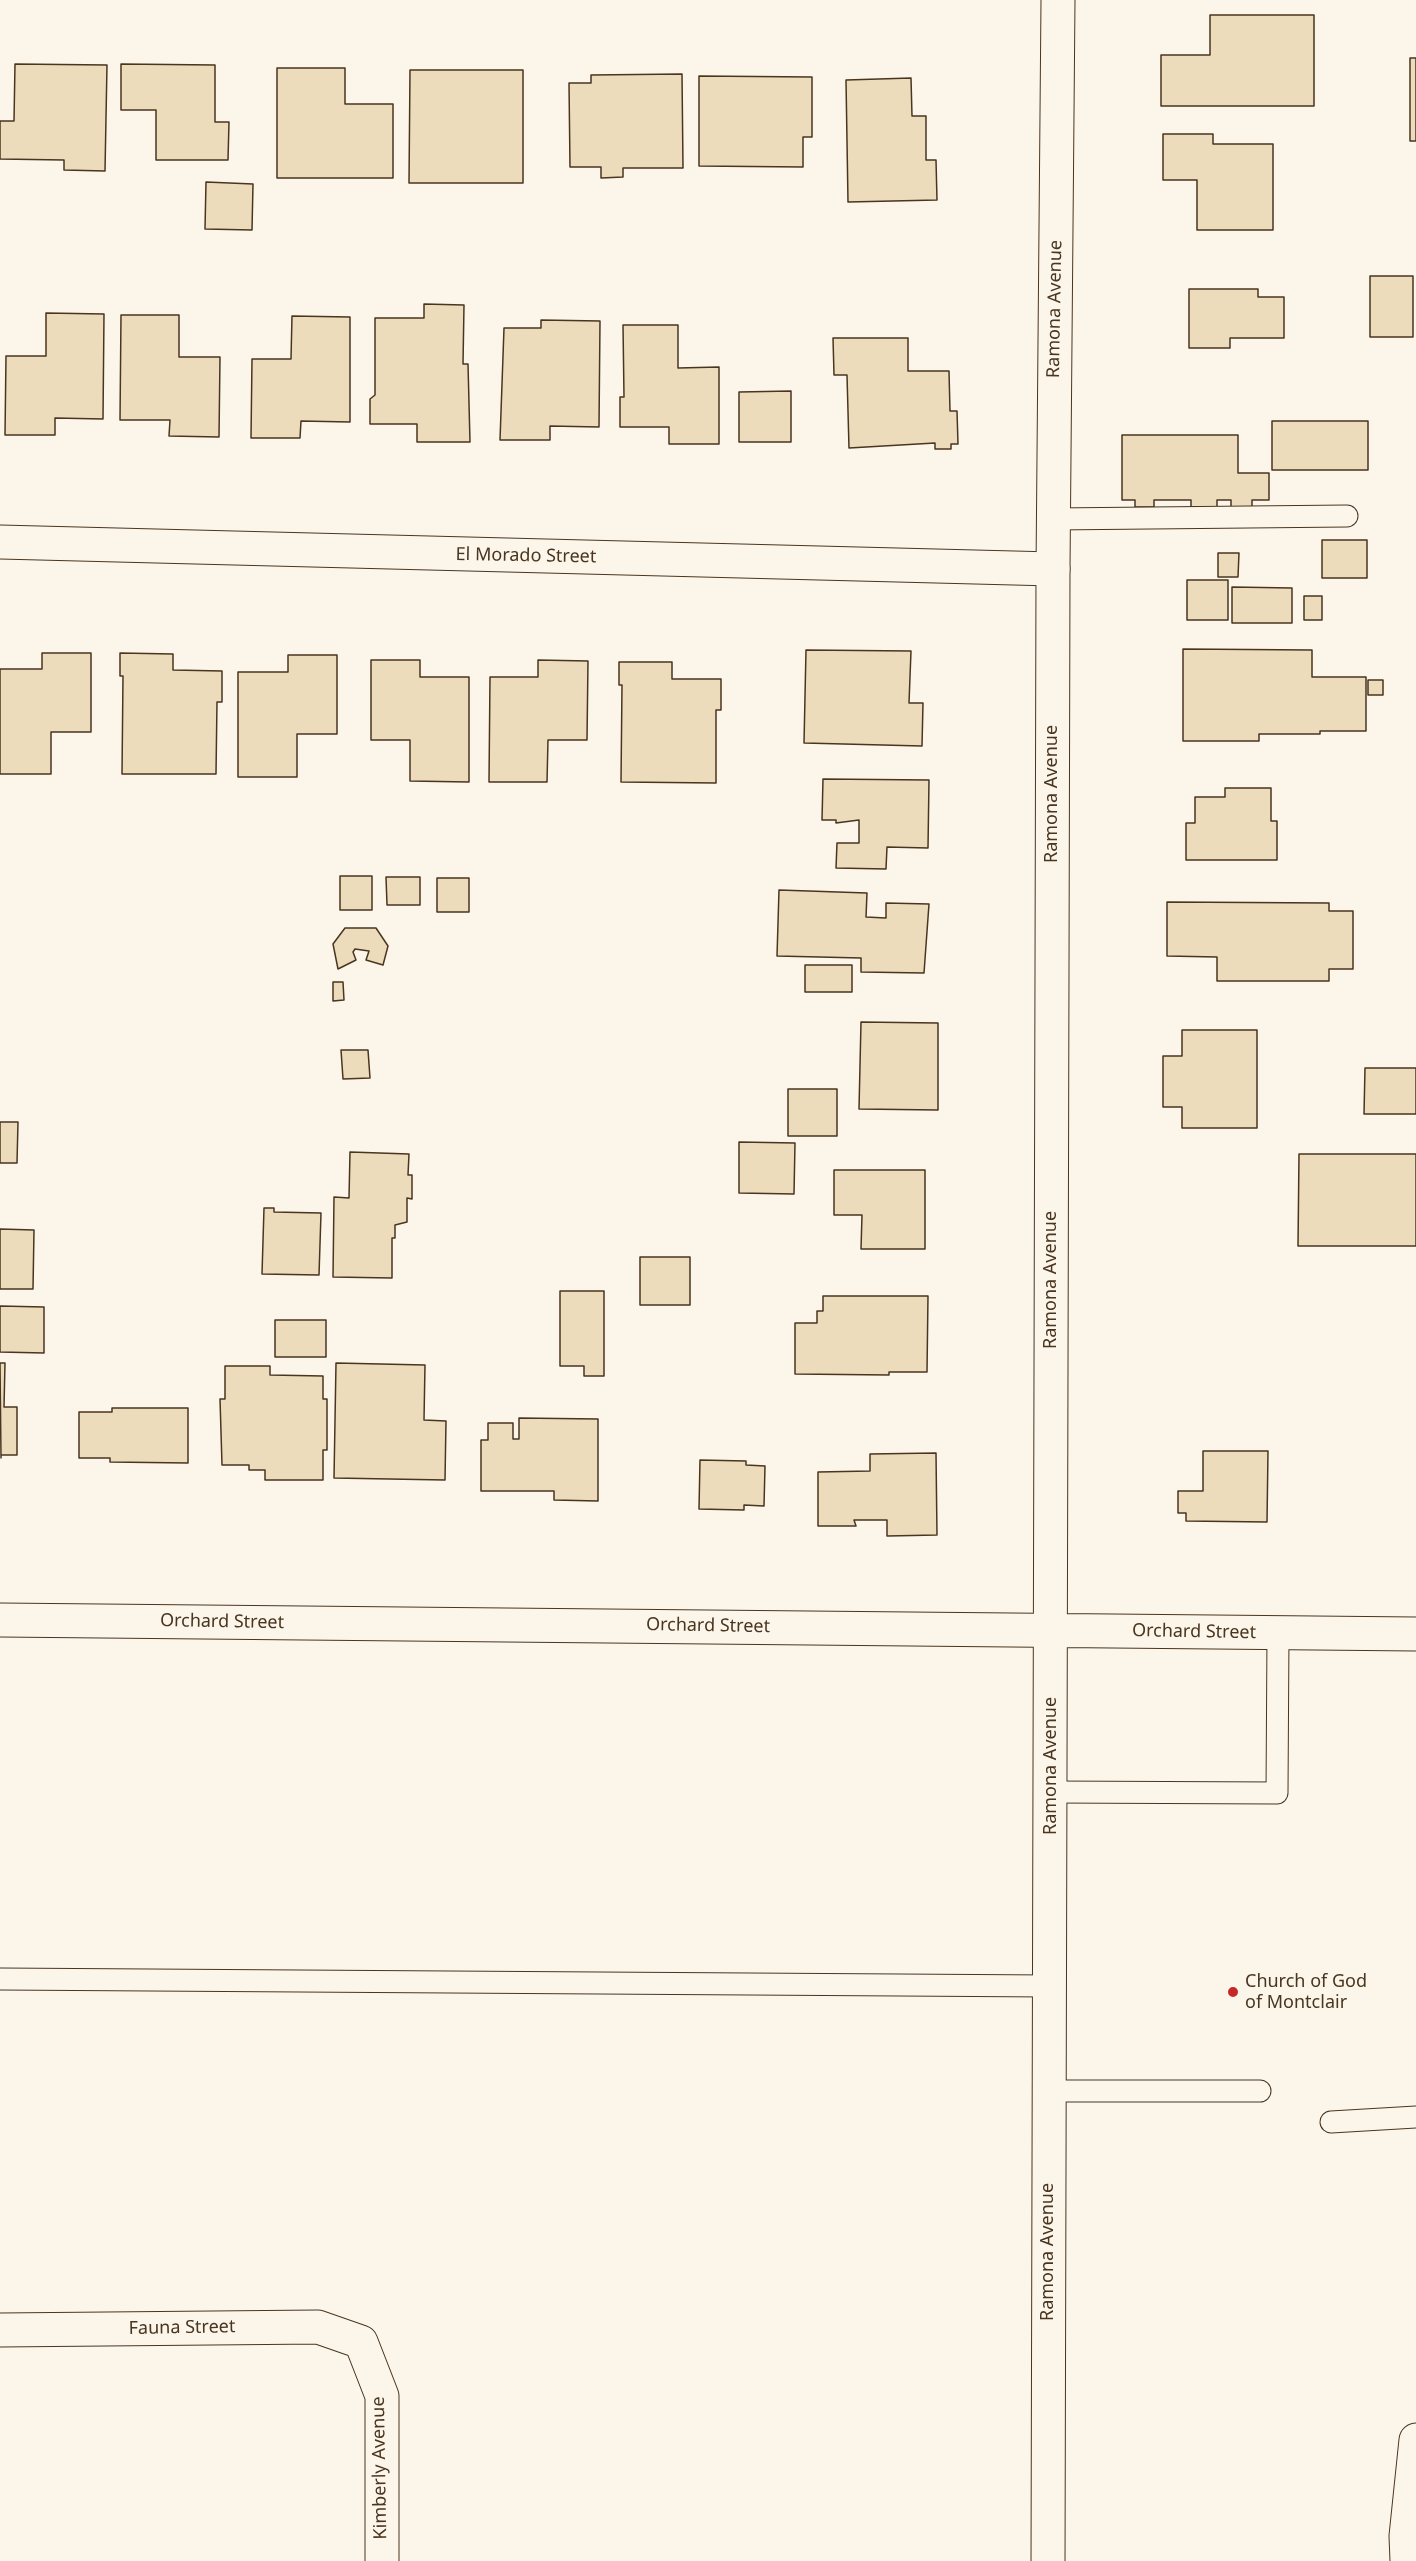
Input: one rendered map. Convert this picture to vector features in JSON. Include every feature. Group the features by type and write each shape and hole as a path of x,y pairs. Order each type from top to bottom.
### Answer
{"street":[{"name":"Ramona Avenue","path":"1048,2561 1053,519 1058,0"},
{"name":"El Morado Street","path":"0,542 1053,569"},
{"name":"Orchard Street","path":"0,1620 1416,1634"},
{"name":"Fauna Street","path":"0,2330 318,2327 361,2343"},
{"name":"Kimberly Avenue","path":"361,2343 382,2396 382,2561"},
{"path":"1407,2561 1406,2536 1416,2440"}],"lane":[{"path":"1053,519 1347,516"},
{"path":"1051,1792 1277,1793 1278,1633"},
{"path":"0,1979 1049,1986"},
{"path":"1049,2091 1260,2091"},
{"path":"1331,2122 1416,2117"}],"building":[{"path":"1210,15 1314,15 1314,106 1161,106 1161,55 1210,55"},
{"path":"1410,58 1416,58 1416,141 1410,141"},
{"path":"15,64 107,65 105,171 64,170 64,160 0,159 0,121 14,121"},
{"path":"121,64 215,65 215,122 229,122 228,160 156,160 156,110 121,110"},
{"path":"277,68 345,68 345,104 393,104 393,178 277,178"},
{"path":"410,70 523,70 523,183 409,183"},
{"path":"682,74 683,168 623,168 623,177 601,178 601,167 570,167 569,83 591,83 591,75"},
{"path":"699,76 812,77 812,137 803,137 803,167 699,166"},
{"path":"911,78 912,116 926,116 926,160 936,160 937,200 848,202 846,80"},
{"path":"1163,134 1213,134 1213,144 1273,144 1273,230 1197,230 1197,180 1163,180"},
{"path":"206,182 253,184 252,230 205,229"},
{"path":"1370,276 1413,276 1413,337 1370,337"},
{"path":"1189,289 1258,289 1258,297 1284,297 1284,338 1230,338 1230,348 1189,348"},
{"path":"424,304 464,305 463,364 468,364 470,442 417,442 417,424 370,424 370,399 375,395 375,318 424,318"},
{"path":"46,313 104,314 103,419 55,418 55,435 5,435 6,356 46,356"},
{"path":"121,315 179,315 179,357 220,357 219,437 169,436 170,420 120,420"},
{"path":"292,316 350,317 350,422 301,421 300,438 251,438 252,359 291,359"},
{"path":"541,320 600,321 599,427 550,426 550,440 500,440 504,328 541,328"},
{"path":"623,325 678,325 678,368 719,367 719,444 669,444 669,427 620,427 620,397 624,397"},
{"path":"833,338 908,338 908,371 949,371 950,411 957,411 958,444 951,444 951,449 935,449 935,443 849,448 847,375 834,375"},
{"path":"791,391 791,442 739,442 739,392"},
{"path":"1272,421 1368,421 1368,470 1272,470"},
{"path":"1122,435 1238,435 1238,473 1269,473 1269,500 1252,500 1252,507 1231,507 1231,500 1217,500 1217,507 1191,507 1191,500 1154,500 1154,507 1135,507 1135,500 1122,500"},
{"path":"1322,540 1367,540 1367,578 1322,578"},
{"path":"1218,553 1239,553 1238,577 1218,577"},
{"path":"1187,580 1228,580 1228,620 1187,620"},
{"path":"1232,587 1292,588 1292,623 1232,623"},
{"path":"1304,596 1322,596 1322,620 1304,620"},
{"path":"1183,649 1312,650 1312,677 1366,677 1366,731 1259,734 1259,741 1183,741"},
{"path":"806,650 911,651 909,703 923,703 922,746 804,743"},
{"path":"42,653 91,653 91,732 51,732 51,774 0,774 0,669 42,669"},
{"path":"120,653 173,654 173,670 222,671 222,702 217,702 216,774 122,774 123,676 120,676"},
{"path":"288,655 337,655 337,734 297,734 297,777 238,777 238,672 288,672"},
{"path":"371,660 420,660 420,677 469,677 469,782 410,781 410,740 371,740"},
{"path":"538,660 588,661 587,740 548,740 547,782 489,782 490,677 538,677"},
{"path":"619,662 672,662 672,679 721,679 721,710 716,710 716,783 621,782 622,685 619,685"},
{"path":"1368,680 1383,680 1383,695 1368,695"},
{"path":"823,779 929,780 928,848 887,847 886,869 836,868 837,843 859,843 859,820 836,823 836,820 822,820"},
{"path":"1225,788 1271,788 1271,821 1277,821 1277,860 1186,860 1186,823 1195,823 1195,797 1225,797"},
{"path":"340,876 372,876 372,910 340,910"},
{"path":"386,877 420,877 420,905 387,905"},
{"path":"437,878 469,878 469,912 437,912"},
{"path":"779,890 867,893 866,917 886,918 886,903 929,904 924,973 861,972 861,958 777,956"},
{"path":"1167,902 1329,903 1329,911 1353,911 1353,969 1329,969 1329,981 1217,981 1217,957 1167,956"},
{"path":"345,928 376,928 388,946 383,965 366,960 369,951 355,949 353,952 356,960 338,969 333,944"},
{"path":"805,965 852,965 852,992 805,992"},
{"path":"333,982 343,982 344,1000 333,1001"},
{"path":"861,1022 938,1023 938,1110 859,1109"},
{"path":"1182,1030 1257,1030 1257,1128 1182,1128 1182,1107 1163,1107 1163,1056 1182,1056"},
{"path":"341,1050 368,1050 370,1078 343,1079"},
{"path":"1365,1068 1416,1068 1416,1114 1364,1114"},
{"path":"788,1089 837,1089 837,1136 788,1136"},
{"path":"0,1122 18,1122 17,1163 0,1163"},
{"path":"739,1142 795,1143 794,1194 739,1193"},
{"path":"350,1152 409,1154 408,1175 412,1175 412,1199 407,1198 407,1222 395,1225 395,1238 392,1238 392,1278 333,1277 334,1197 349,1198"},
{"path":"1299,1154 1416,1154 1416,1246 1298,1246"},
{"path":"834,1170 925,1170 925,1249 861,1249 862,1215 834,1215"},
{"path":"264,1208 274,1208 274,1212 321,1213 319,1275 262,1274"},
{"path":"0,1229 34,1230 33,1289 0,1289"},
{"path":"640,1257 690,1257 690,1305 640,1305"},
{"path":"560,1291 604,1291 604,1376 584,1376 584,1366 560,1366"},
{"path":"823,1296 928,1296 927,1372 889,1372 889,1375 795,1374 795,1323 817,1323 817,1311 823,1311"},
{"path":"0,1306 44,1307 44,1353 0,1352"},
{"path":"275,1320 326,1320 326,1357 275,1357"},
{"path":"0,1363 5,1363 4,1407 17,1407 17,1455 1,1455 1,1458"},
{"path":"336,1363 425,1365 424,1420 446,1421 445,1480 334,1478"},
{"path":"225,1366 270,1366 270,1375 323,1376 323,1399 327,1399 327,1450 323,1450 323,1480 265,1480 265,1470 249,1470 249,1465 222,1465 220,1399 225,1399"},
{"path":"112,1408 188,1408 188,1463 110,1462 110,1458 79,1458 79,1412 112,1412"},
{"path":"519,1418 598,1419 598,1501 554,1500 554,1491 481,1491 481,1440 488,1440 488,1423 513,1423 513,1439 519,1439"},
{"path":"1203,1451 1268,1451 1267,1522 1186,1521 1186,1513 1178,1513 1178,1491 1203,1491"},
{"path":"936,1453 937,1535 887,1536 887,1520 854,1520 856,1526 818,1526 818,1472 870,1471 870,1454"},
{"path":"700,1460 746,1461 746,1465 765,1466 764,1506 744,1505 744,1510 699,1509"}],"place":[{"name":"Church of God of Montclair","path":"1233,1992"}]}
